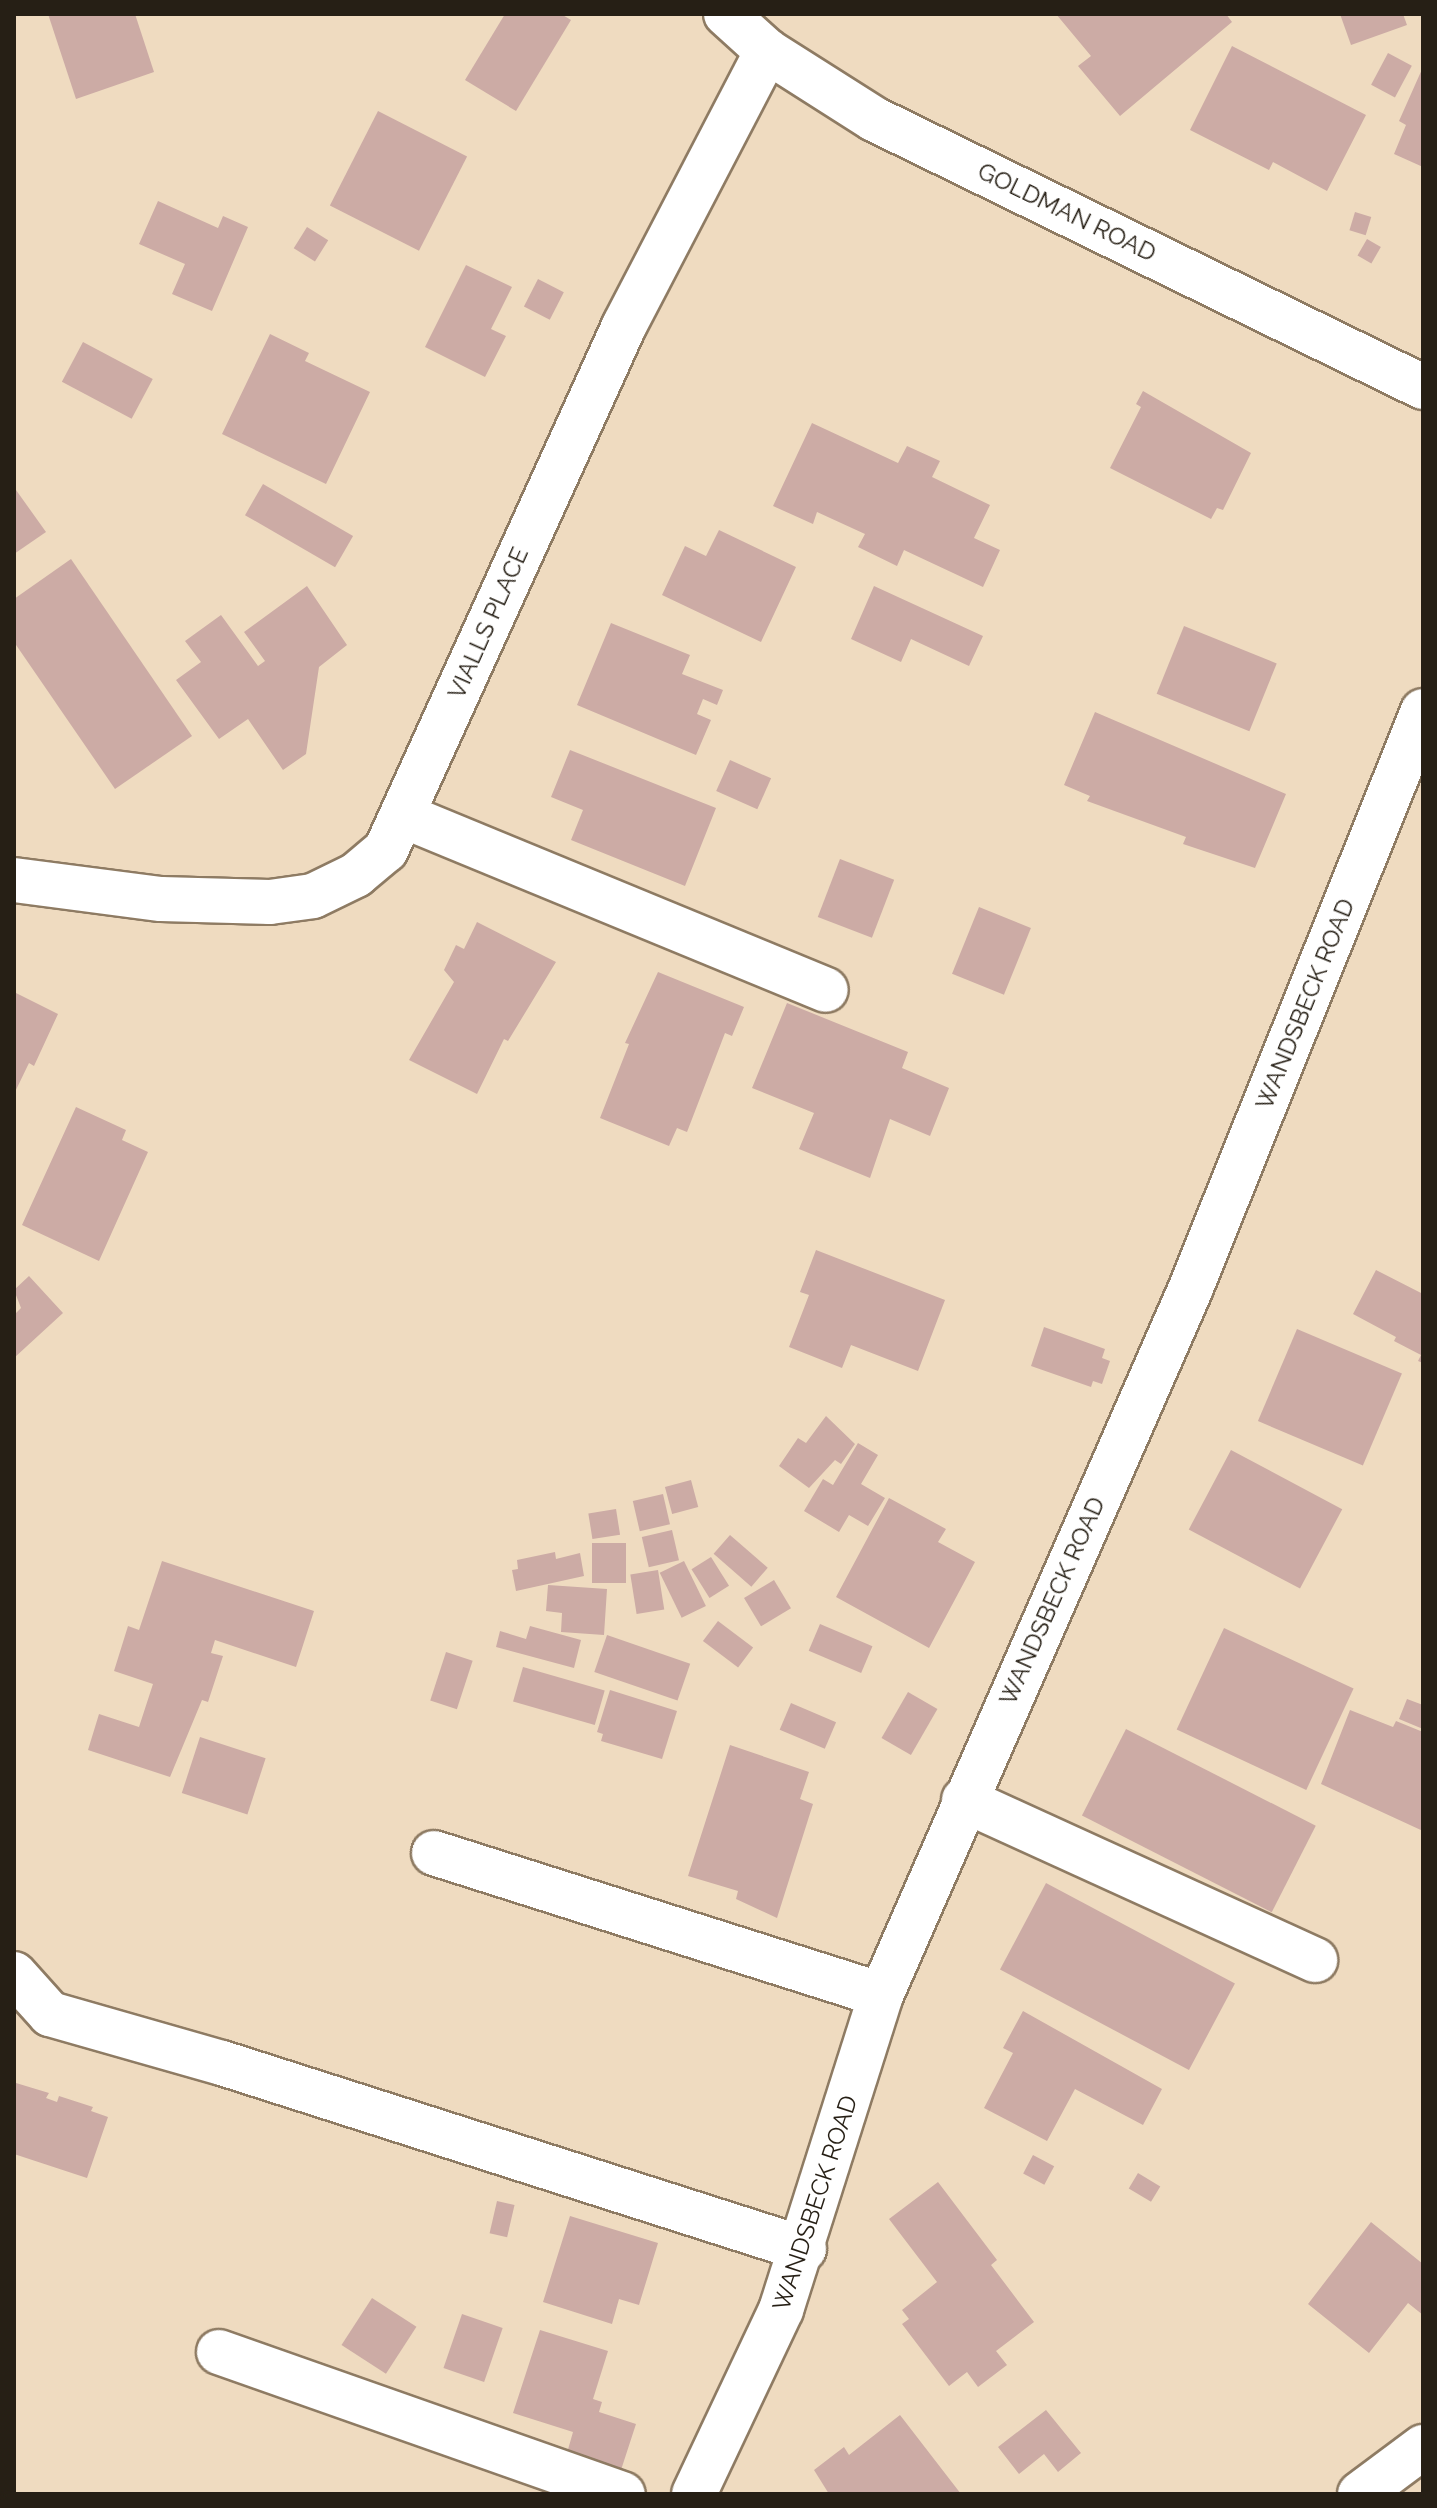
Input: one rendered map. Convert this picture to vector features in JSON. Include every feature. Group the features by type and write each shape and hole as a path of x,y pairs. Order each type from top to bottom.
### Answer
{"street":[{"name":"GOLDMAN ROAD","path":"726,14 767,51 874,119 1423,387"},
{"name":"VIALLS PLACE","path":"14,880 161,899 270,902 313,896 356,875 386,850 624,326 767,51"},
{"name":"WANDSBECK ROAD","path":"694,2494 781,2310 804,2249 881,1995 1190,1290 1423,711"},
{"path":"404,816 826,990"},
{"path":"964,1800 1315,1960"},
{"path":"434,1853 881,1995"},
{"path":"14,1974 50,2014 222,2063 804,2249"},
{"path":"219,2352 623,2494"},
{"path":"1360,2494 1423,2447"}],"building":[{"path":"48,14 135,14 154,72 76,99"},
{"path":"505,14 561,14 571,20 516,111 465,80"},
{"path":"1056,14 1226,14 1232,22 1120,116 1078,66 1091,56"},
{"path":"1340,14 1403,14 1407,25 1351,45"},
{"path":"1232,46 1366,115 1327,191 1273,162 1269,170 1190,130"},
{"path":"1388,53 1412,66 1395,97 1371,85"},
{"path":"1423,67 1423,167 1394,154 1406,125 1399,121"},
{"path":"378,111 467,156 419,251 330,205"},
{"path":"158,201 218,228 223,216 248,227 212,311 172,294 185,264 139,244"},
{"path":"1355,212 1371,217 1366,235 1349,230"},
{"path":"307,227 328,240 315,261 294,248"},
{"path":"1367,239 1381,247 1371,263 1358,255"},
{"path":"466,265 512,287 491,329 506,336 485,377 425,347"},
{"path":"538,279 564,292 550,320 524,307"},
{"path":"270,334 309,353 305,361 370,392 326,484 222,434"},
{"path":"83,342 153,379 132,419 62,382"},
{"path":"1143,391 1251,453 1223,510 1217,508 1211,519 1110,468 1141,407 1136,404"},
{"path":"812,423 898,463 907,446 940,461 932,477 990,505 974,538 1000,550 983,587 904,550 897,566 858,547 865,534 817,512 813,524 773,506"},
{"path":"263,484 353,536 335,567 245,515"},
{"path":"14,491 46,532 14,554"},
{"path":"719,530 796,567 761,642 662,595 685,546 706,556"},
{"path":"71,559 192,736 115,789 14,642 14,599"},
{"path":"307,586 347,645 319,667 306,754 283,770 248,719 219,739 176,680 201,662 185,641 221,615 258,666 265,661 244,632"},
{"path":"874,586 983,636 969,666 911,639 901,662 851,639"},
{"path":"611,623 690,655 682,674 723,690 717,705 703,699 697,714 711,720 696,755 577,705"},
{"path":"1184,626 1277,663 1249,731 1157,694"},
{"path":"1095,712 1286,794 1255,868 1183,844 1186,837 1087,801 1090,796 1064,785"},
{"path":"570,750 716,808 685,886 571,840 583,810 551,797"},
{"path":"730,760 771,778 757,809 716,791"},
{"path":"840,859 894,880 872,938 818,917"},
{"path":"979,907 1031,928 1004,995 952,974"},
{"path":"477,922 556,962 508,1041 504,1039 477,1094 409,1060 454,982 444,970 456,945 464,949"},
{"path":"658,972 744,1007 732,1036 725,1033 687,1132 677,1128 669,1146 600,1118 629,1044 625,1043"},
{"path":"14,992 58,1014 34,1066 29,1063 14,1094"},
{"path":"787,1003 908,1052 902,1068 949,1088 930,1136 890,1119 870,1178 799,1149 814,1113 752,1088"},
{"path":"76,1107 126,1130 122,1140 148,1152 99,1261 22,1225"},
{"path":"816,1250 945,1300 918,1371 851,1345 842,1368 789,1347 809,1295 800,1292"},
{"path":"1376,1270 1423,1294 1423,1363 1418,1361 1421,1355 1394,1341 1396,1337 1353,1314"},
{"path":"29,1276 63,1313 14,1358 14,1315 21,1308 14,1290"},
{"path":"1044,1327 1105,1349 1102,1358 1110,1361 1102,1384 1093,1381 1091,1387 1031,1366"},
{"path":"1297,1329 1402,1374 1363,1466 1258,1421"},
{"path":"826,1416 855,1444 841,1464 835,1460 809,1488 779,1466 798,1438 806,1443"},
{"path":"858,1443 878,1455 861,1484 885,1498 868,1526 849,1515 839,1532 804,1511 823,1479 833,1485"},
{"path":"1231,1450 1342,1509 1300,1589 1189,1529"},
{"path":"691,1480 698,1507 672,1514 665,1487"},
{"path":"663,1494 670,1524 640,1531 633,1501"},
{"path":"889,1498 946,1529 938,1542 975,1562 929,1648 836,1597"},
{"path":"616,1509 620,1535 592,1539 588,1513"},
{"path":"672,1530 679,1560 649,1567 642,1537"},
{"path":"730,1535 768,1568 751,1587 714,1554"},
{"path":"592,1543 626,1543 626,1583 592,1583"},
{"path":"555,1552 556,1559 580,1553 584,1576 516,1591 512,1570 518,1569 517,1560"},
{"path":"711,1557 729,1586 710,1598 691,1569"},
{"path":"162,1561 314,1611 296,1667 215,1640 211,1653 223,1656 208,1702 202,1700 170,1777 88,1750 99,1714 139,1727 153,1684 114,1671 128,1626 139,1630"},
{"path":"684,1561 706,1606 682,1618 660,1573"},
{"path":"658,1570 664,1610 637,1614 630,1574"},
{"path":"774,1580 791,1608 761,1626 744,1598"},
{"path":"548,1585 607,1589 604,1635 561,1632 562,1613 546,1611"},
{"path":"718,1621 753,1647 738,1667 703,1641"},
{"path":"820,1624 872,1646 861,1673 809,1651"},
{"path":"530,1626 581,1640 574,1668 496,1647 500,1631 526,1639"},
{"path":"1224,1628 1354,1688 1306,1790 1177,1730"},
{"path":"607,1635 690,1664 678,1701 594,1672"},
{"path":"446,1652 473,1661 457,1709 430,1701"},
{"path":"523,1667 605,1690 595,1725 513,1702"},
{"path":"610,1690 677,1711 662,1759 601,1741 603,1734 597,1732"},
{"path":"908,1692 937,1709 911,1755 882,1738"},
{"path":"1407,1699 1423,1705 1423,1729 1399,1719"},
{"path":"791,1703 836,1722 825,1749 780,1730"},
{"path":"1350,1710 1393,1727 1396,1721 1423,1732 1423,1831 1321,1784"},
{"path":"1126,1729 1316,1826 1272,1912 1082,1815"},
{"path":"200,1737 266,1758 247,1814 182,1793"},
{"path":"730,1745 809,1772 800,1799 813,1804 777,1918 736,1899 738,1891 688,1876"},
{"path":"1046,1883 1235,1983 1189,2070 1000,1970"},
{"path":"1023,2011 1162,2089 1143,2125 1075,2089 1047,2141 984,2108 1013,2053 1003,2048"},
{"path":"16,2083 49,2093 46,2098 57,2102 59,2096 93,2107 91,2111 108,2117 87,2178 14,2154"},
{"path":"1033,2155 1054,2166 1044,2185 1023,2174"},
{"path":"1138,2173 1160,2186 1151,2202 1129,2188"},
{"path":"938,2182 997,2260 991,2265 1034,2322 996,2351 1007,2365 978,2387 967,2372 949,2386 902,2324 909,2319 902,2310 937,2282 889,2219"},
{"path":"497,2201 515,2205 507,2237 490,2233"},
{"path":"570,2216 658,2243 639,2305 619,2299 612,2324 543,2302"},
{"path":"1371,2222 1423,2264 1423,2315 1408,2303 1369,2353 1308,2304"},
{"path":"372,2298 416,2327 386,2374 342,2345"},
{"path":"462,2314 503,2328 484,2382 443,2368"},
{"path":"540,2330 608,2351 593,2399 602,2402 599,2412 636,2424 621,2470 567,2453 573,2432 513,2413"},
{"path":"1046,2410 1081,2453 1058,2472 1044,2454 1019,2474 998,2447"},
{"path":"900,2415 961,2494 829,2494 814,2470 844,2447 849,2455"}]}
